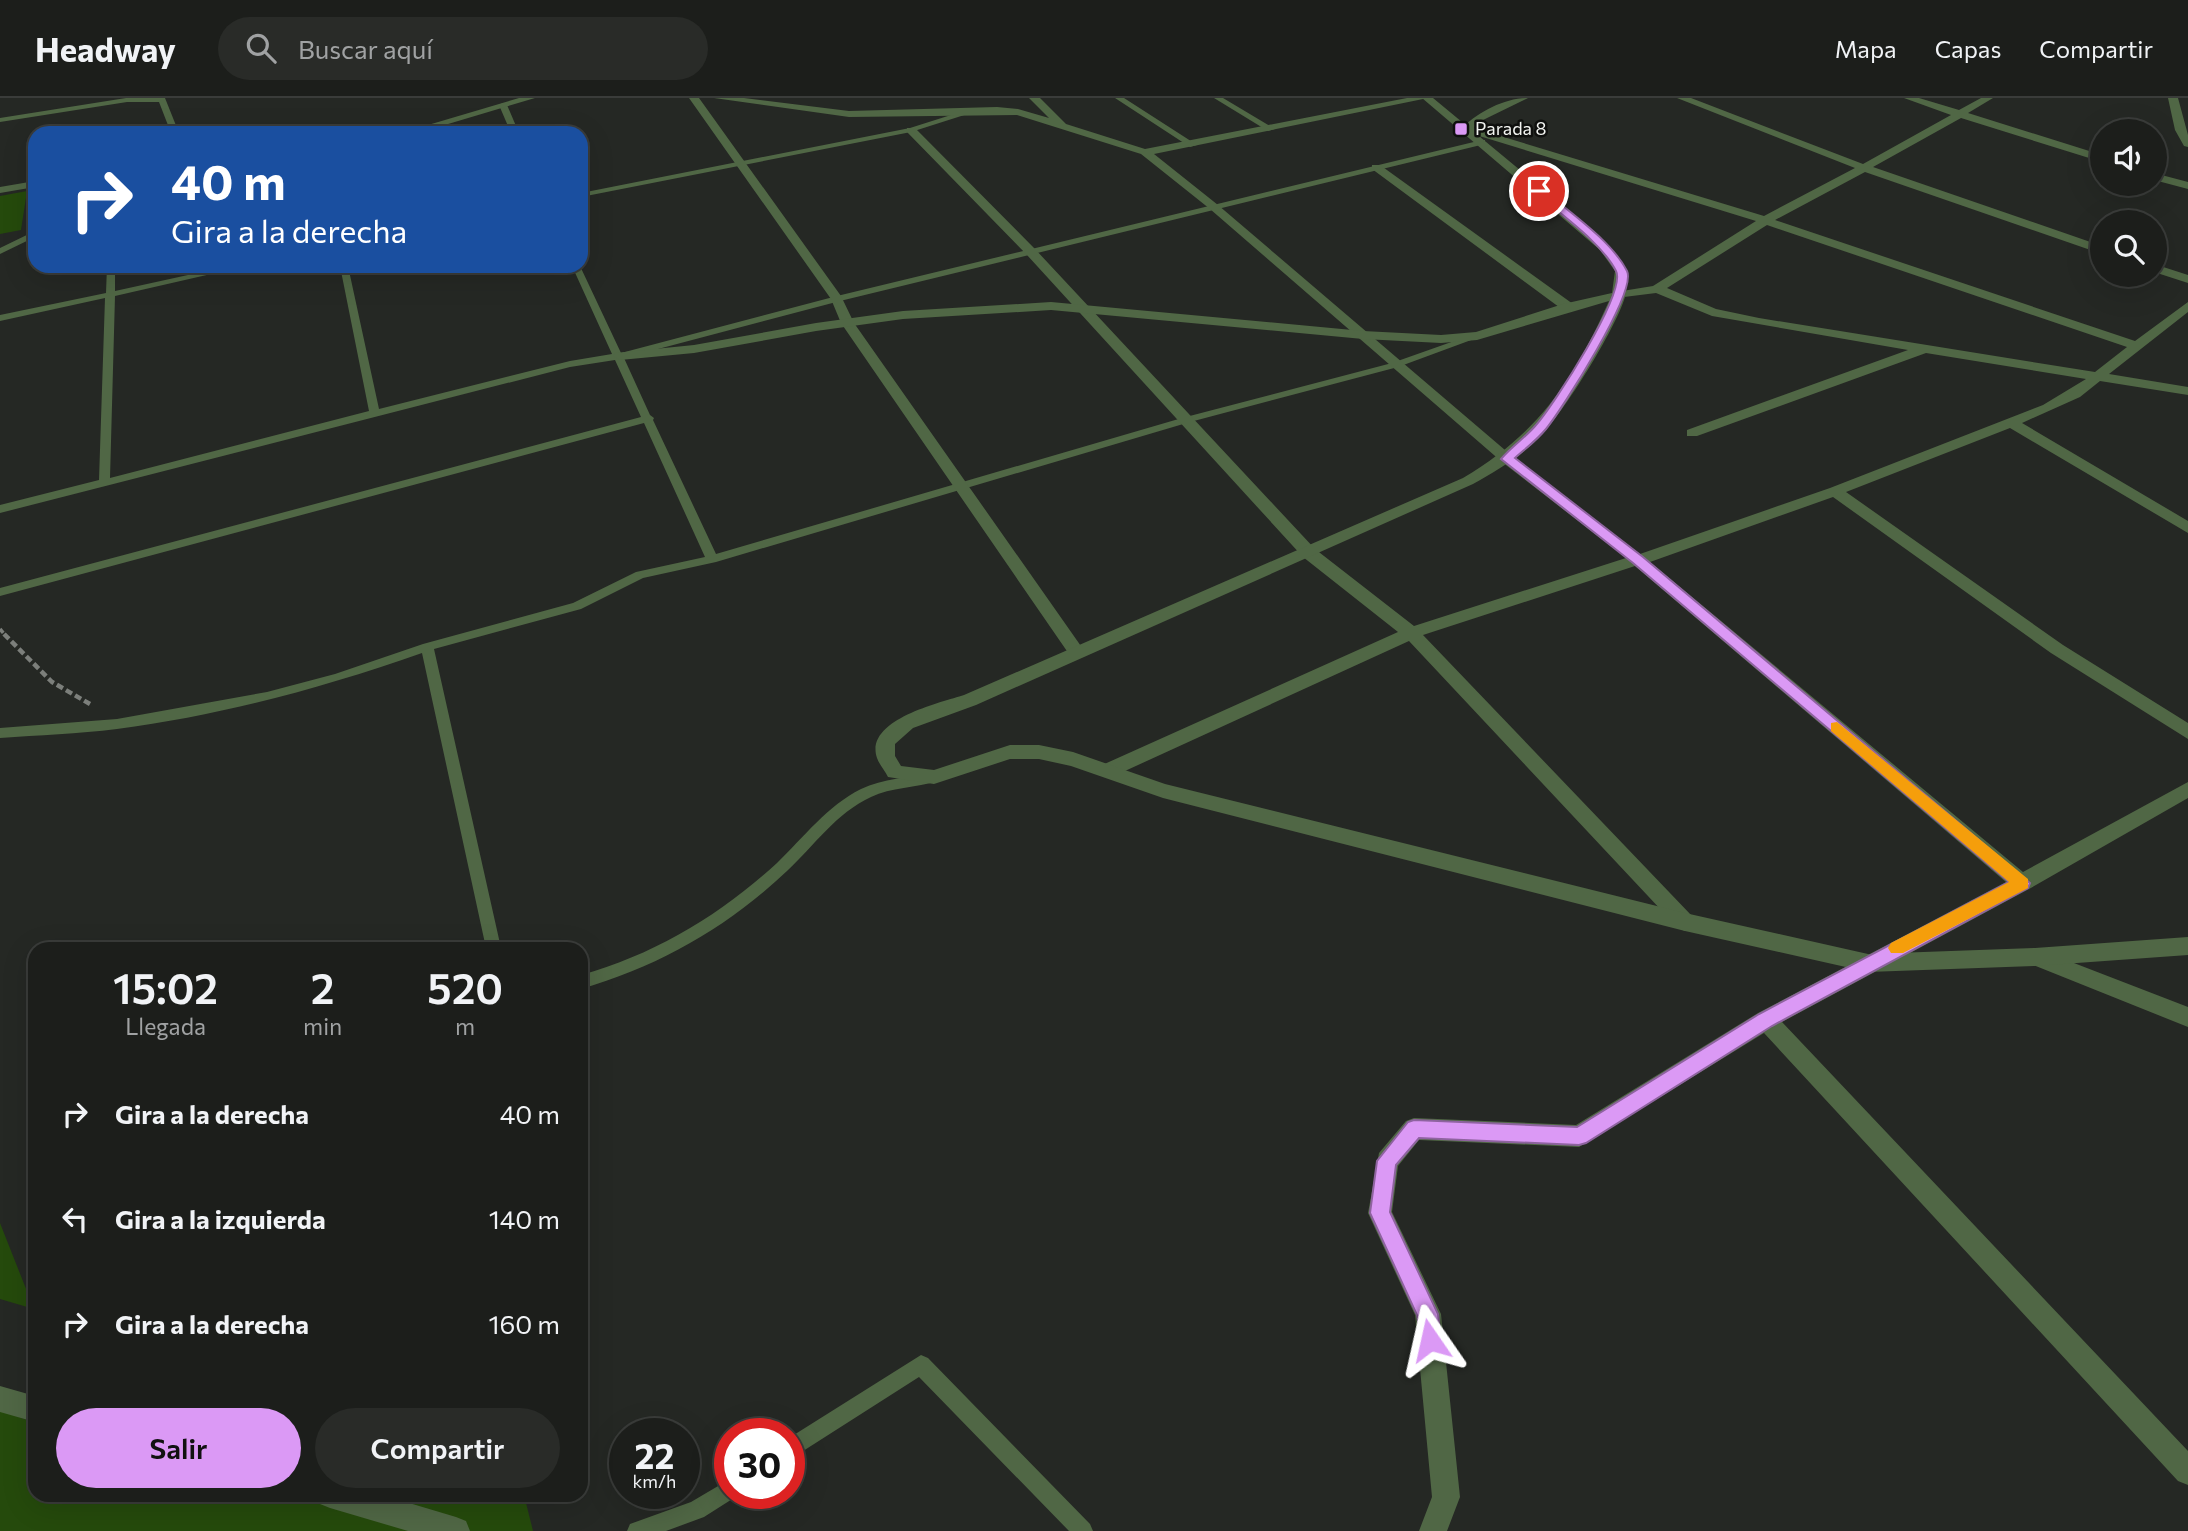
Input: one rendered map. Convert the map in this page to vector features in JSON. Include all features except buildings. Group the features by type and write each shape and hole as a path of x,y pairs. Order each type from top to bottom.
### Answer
{"street":[{"path":"429,126 530,98"},
{"path":"694,98 837,299 848,323 1077,653"},
{"path":"719,98 849,114 976,110 1018,112 1145,152 1214,207 1507,459 1638,560 2022,883"},
{"path":"1034,98 1066,128"},
{"path":"1145,152 1271,129 1393,100 1425,98 1467,128 1596,241 1622,271 1624,283 1569,388 1541,428 1507,459 1468,481 1309,553 1252,575 970,700 922,715 890,735 884,750 885,762 895,772 934,777 1010,752 1039,752 1073,759 1163,791 1685,922 1868,963 2035,957 2188,946"},
{"path":"1467,128 1479,118 1523,98"},
{"path":"1682,98 1862,167 2090,246"},
{"path":"1909,98 2090,155"},
{"path":"620,356 659,356 848,323 1014,307 1083,309 1363,335 1441,338 1476,336 1569,307 1657,289 1795,202 1823,191 1988,98"},
{"path":"2174,99 2180,130 2188,144"},
{"path":"1467,128 1767,221 2138,346"},
{"path":"911,130 1031,252 1309,553 1411,633 1685,922"},
{"path":"1376,167 1569,307"},
{"path":"2167,180 2188,187"},
{"path":"0,190 28,185"},
{"path":"2167,272 2188,279"},
{"path":"1657,289 1712,312 1922,349 2188,391"},
{"path":"1107,771 1411,633 1638,560 1835,491 2012,423 2075,394 2188,306"},
{"path":"1692,433 1922,349"},
{"path":"2012,423 2188,528"},
{"path":"1835,491 2057,649 2188,732"},
{"path":"1433,1531 1446,1497 1427,1314 1380,1213 1387,1161 1414,1129 1579,1136 1766,1020 1868,963 2022,883 2188,789"},
{"path":"2035,957 2188,1017"},
{"path":"1766,1020 2188,1471"},
{"path":"0,1399 28,1407"},
{"path":"357,1502 456,1531"}],"lane":[{"path":"1119,98 1193,145"},
{"path":"1219,98 1271,129"},
{"path":"0,120 127,100 161,99 172,126"},
{"path":"503,104 512,126"},
{"path":"588,194 911,130 976,110"},
{"path":"0,509 374,412 570,364 620,356 837,299 1482,142"},
{"path":"0,251 28,237"},
{"path":"104,482 111,273"},
{"path":"0,318 209,273"},
{"path":"345,273 374,412"},
{"path":"579,273 649,418 712,559"},
{"path":"0,733 117,724 267,698 338,678 427,647 578,606 640,575 712,559 1186,420 1395,365 1476,336"},
{"path":"0,592 649,418"},
{"path":"427,647 493,942"},
{"path":"588,980 610,975 679,944 737,908 834,816 865,793 934,777"},
{"path":"805,1440 921,1365 1083,1531"},
{"path":"637,1531 697,1510 714,1499"}],"path":[{"path":"0,629 39,673 69,697 100,708"}],"green space":[{"path":"27,191 21,230 0,234 0,196"},
{"path":"0,1223 28,1294 28,1307 0,1299"},
{"path":"0,1410 28,1420 28,1502 526,1502 533,1531 0,1531"}],"slow traffic":[{"path":"1837,727 2022,883 1897,948"}],"place":[{"name":"Parada 8","path":"1461,129"}],"route":[{"path":"1430,1340 1427,1314 1380,1213 1387,1161 1414,1129 1579,1136 1766,1020 1868,963 2022,883 1638,560 1507,459 1541,428 1569,388 1613,309 1624,283 1622,271 1615,261 1539,191"}]}
